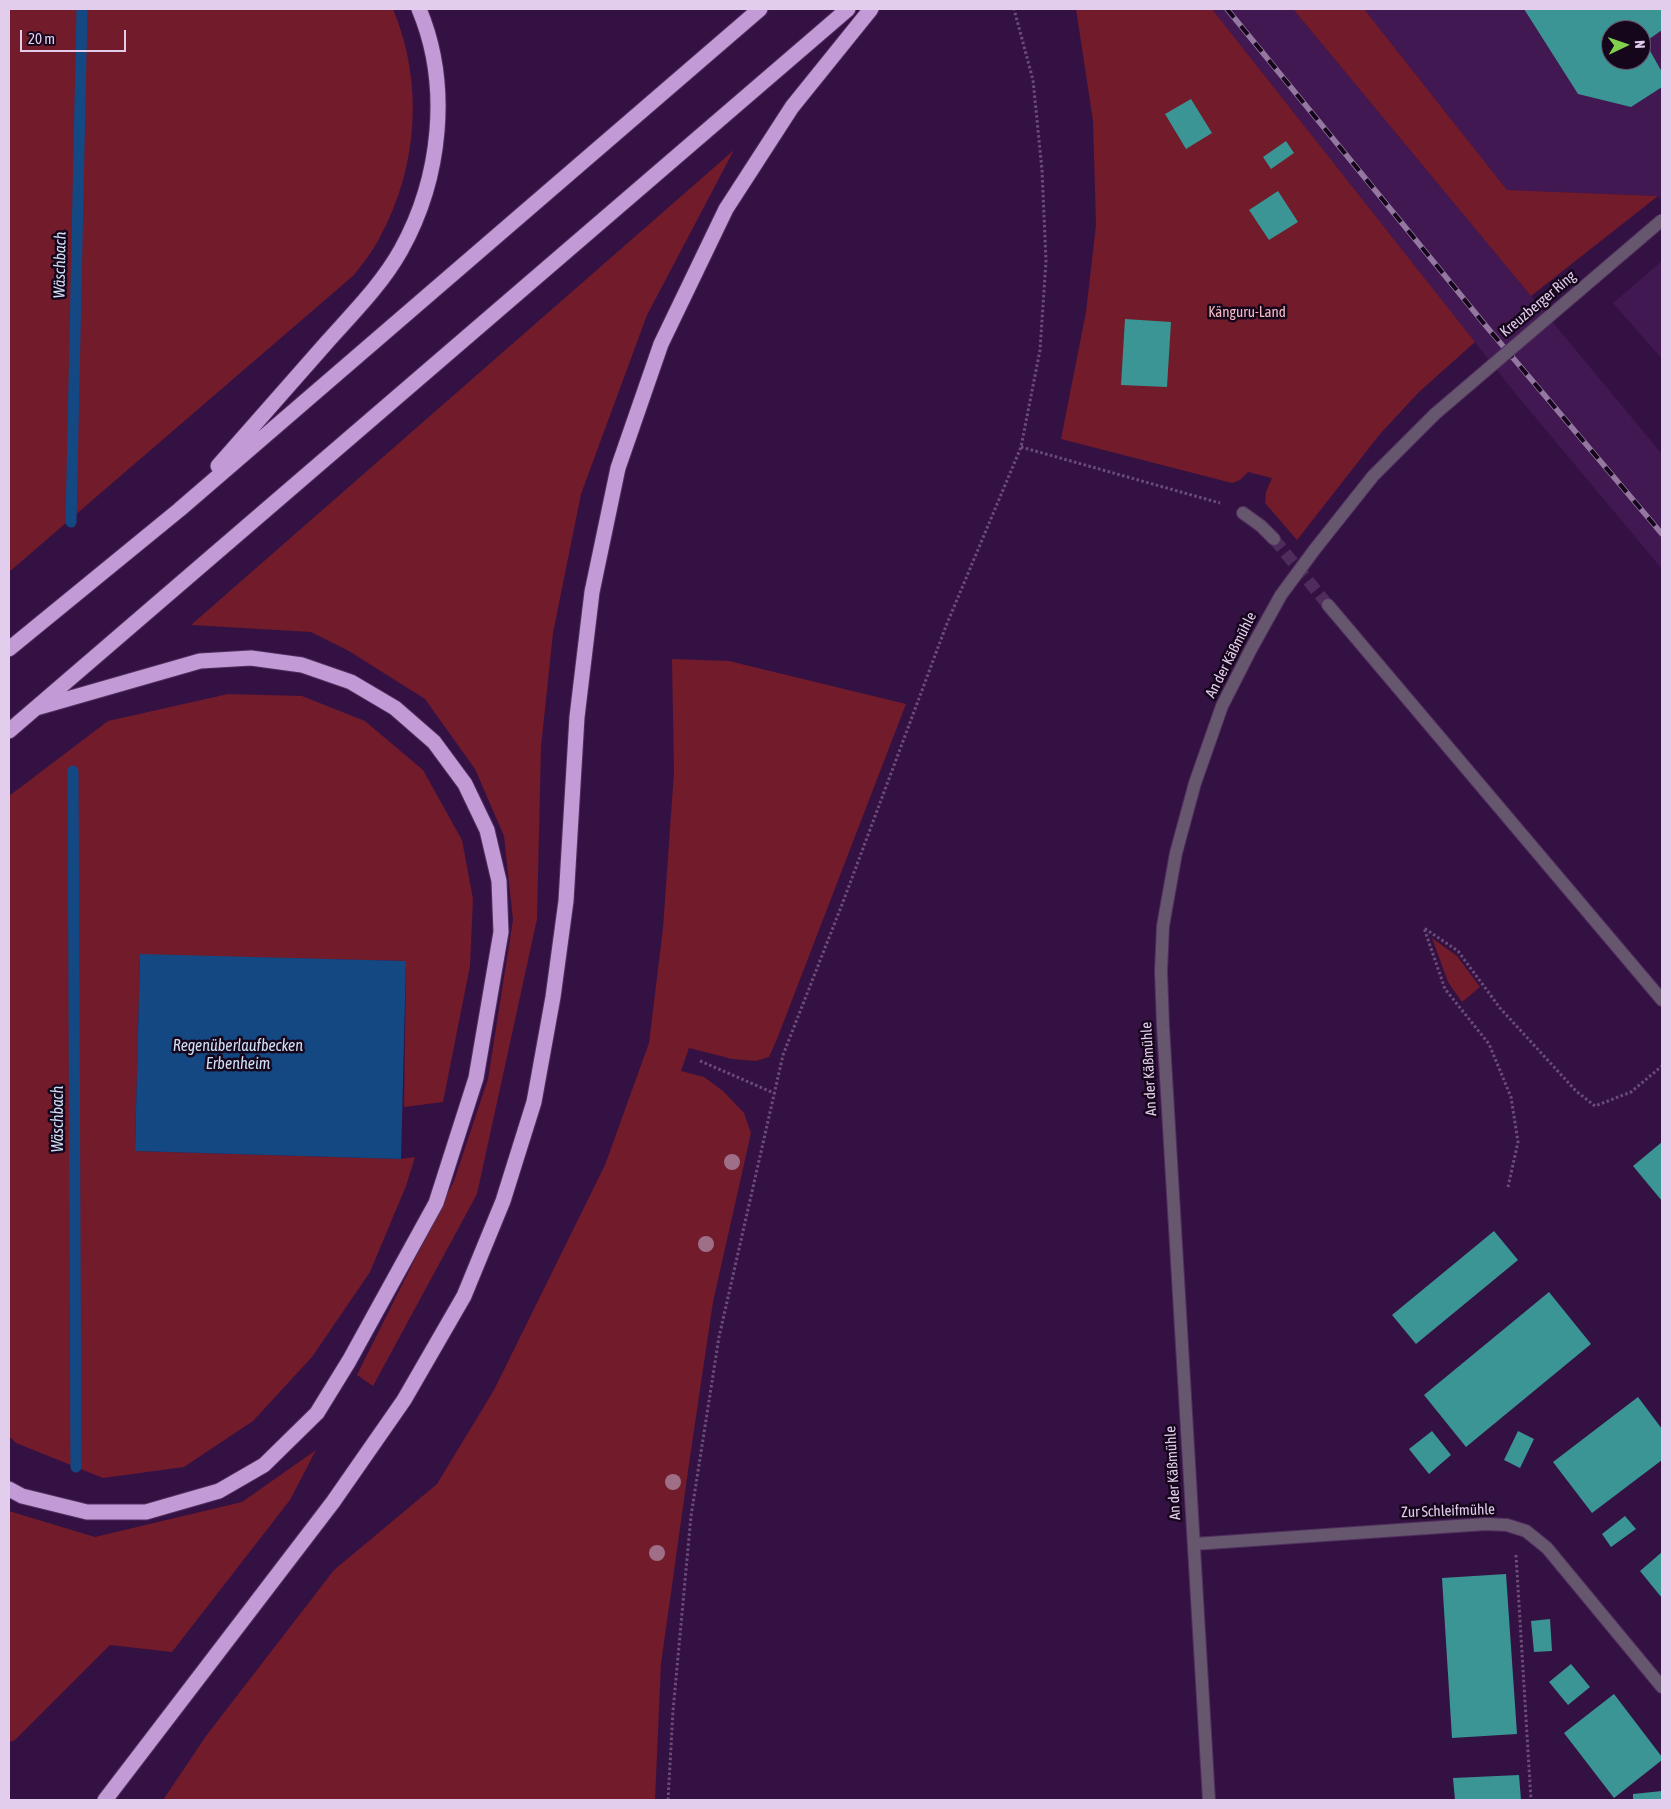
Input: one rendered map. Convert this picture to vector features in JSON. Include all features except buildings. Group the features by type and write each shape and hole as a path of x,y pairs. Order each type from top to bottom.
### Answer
{"highway":[{"path":"179,510 374,289 401,250 413,225 421,208 434,162 438,115 435,68 419,9"},
{"path":"9,649 179,510 760,9"},
{"path":"9,731 848,9"},
{"path":"105,1800 333,1502 404,1400 464,1296 503,1202 534,1102 553,997 566,900 577,717 592,592 618,468 661,344 726,209 792,107 871,9"},
{"path":"9,1489 22,1496 86,1512 146,1512 219,1491 234,1483 264,1465 317,1413 349,1361 436,1203 476,1078 501,932 499,881 487,830 465,784 434,742 395,708 351,682 302,665 251,658 200,661 36,708"}],"street":[{"name":"Kreuzberger Ring","path":"1435,414 1662,220"},
{"name":"An der Käßmühle","path":"1209,1800 1161,971 1163,926 1176,853 1195,782 1222,706 1251,649 1281,595 1315,550 1373,476 1435,414"},
{"path":"1243,513 1261,526 1274,539"},
{"path":"1328,605 1662,1000"},
{"name":"Zur Schleifmühle","path":"1194,1544 1402,1528 1486,1524 1507,1525 1526,1531 1547,1548 1662,1687"}],"path":[{"path":"668,1800 673,1711 691,1516 719,1337 783,1055 844,902 943,635 1021,447 1040,350 1046,260 1042,170 1033,80 1014,9"},
{"path":"1021,447 1213,500 1243,513"},
{"path":"1508,1187 1518,1142 1511,1097 1489,1044 1445,989 1424,928 1458,952 1500,1008 1576,1091 1596,1106 1631,1092 1662,1066"},
{"path":"700,1061 774,1093"},
{"path":"1516,1554 1531,1800"}],"shaded area":[{"path":"1212,9 1293,9 1662,454 1662,569 1515,393"},
{"path":"1364,9 1662,9 1662,201 1658,196 1507,190"},
{"path":"1662,261 1662,359 1613,303"}],"green space":[{"path":"9,9 393,9 403,37 413,95 409,154 393,210 371,252 354,275 9,572"},
{"name":"Känguru-Land","path":"1076,9 1212,9 1475,342 1419,392 1380,434 1297,540 1265,503 1266,492 1272,478 1248,472 1240,480 1232,483 1061,439 1086,312 1096,225 1093,121"},
{"path":"1293,9 1364,9 1507,190 1658,196 1531,296"},
{"path":"734,150 647,315 581,494 553,633 541,747 537,919 477,1194 373,1386 357,1375 454,1181 488,1079 513,920 504,836 475,769 425,699 349,651 311,632 191,625"},
{"path":"672,659 729,661 906,704 769,1057 756,1061 732,1059 689,1048 681,1071 704,1077 723,1091 744,1113 751,1133 713,1302 689,1464 661,1664 655,1800 163,1800 206,1736 334,1570 437,1484 494,1390 605,1165 649,1043 663,928 674,772"},
{"path":"228,694 302,696 365,721 423,770 462,840 473,899 470,966 443,1102 404,1107 406,961 140,955 135,1151 401,1159 415,1157 406,1186 370,1272 312,1357 253,1421 184,1467 103,1478 16,1443 9,1436 9,796 108,721"},
{"path":"1432,938 1457,956 1480,987 1462,1002 1448,982"},
{"path":"316,1450 290,1500 172,1652 110,1645 15,1740 9,1742 9,1511 95,1537 242,1502"}],"water":[{"name":"Regenüberlaufbecken Erbenheim","path":"140,954 406,961 401,1159 135,1151"}],"waterway":[{"name":"Wäschbach","path":"71,522 82,9"},
{"name":"Wäschbach","path":"73,771 76,1467"}],"tunnel":[{"path":"1274,539 1328,605"}],"railway":[{"path":"1227,9 1486,326 1662,534"}]}
